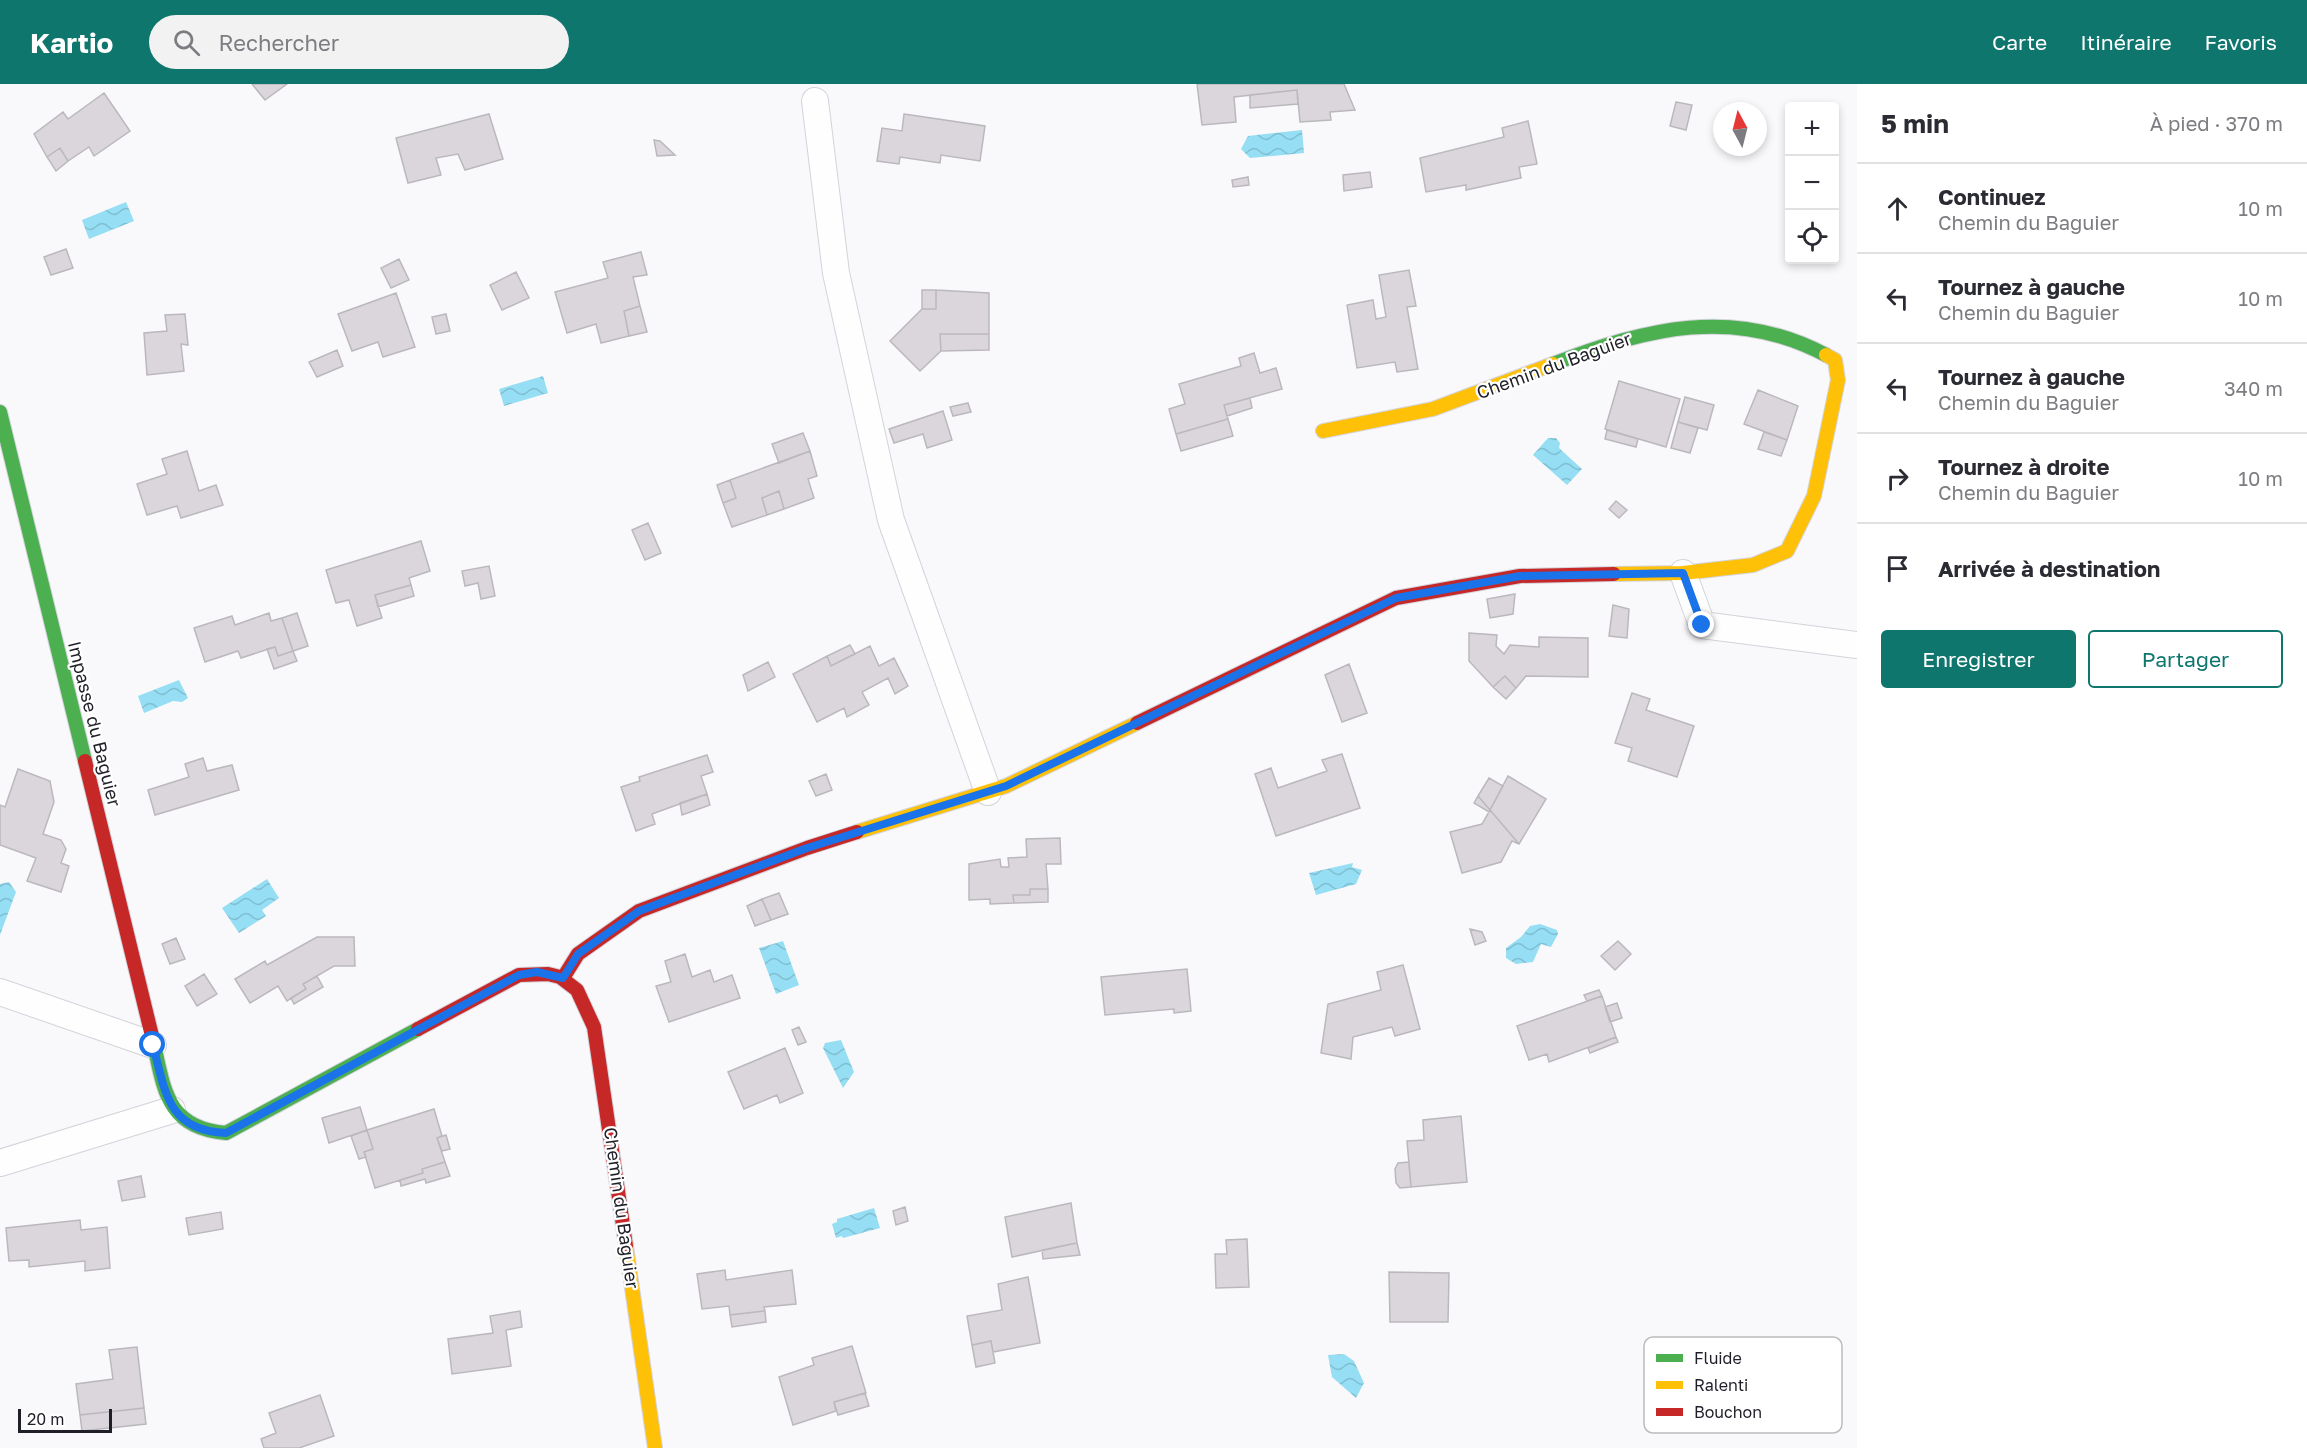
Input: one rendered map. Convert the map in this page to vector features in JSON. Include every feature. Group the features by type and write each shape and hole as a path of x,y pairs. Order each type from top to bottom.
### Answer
{"street":[{"path":"815,101 836,273 891,520 988,792"},
{"name":"Chemin du Baguier","path":"649,1447 594,1027 579,991 563,978 578,954 639,911 807,848 1006,786 1396,598 1520,576 1683,573 1754,565 1787,551 1814,496 1838,380 1835,360 1804,344 1760,328 1699,325 1619,339 1518,380 1445,405 1323,431"},
{"name":"Impasse du Baguier","path":"0,412 153,1045"},
{"path":"1683,573 1702,625 1857,645"},
{"path":"0,992 153,1045 166,1096 172,1110 204,1132 226,1133 519,975 537,972 563,978"},
{"path":"0,1163 172,1110"}],"water":[{"path":"1302,130 1304,153 1250,158 1241,149 1248,136"},
{"path":"126,202 134,221 89,239 82,220"},
{"path":"543,376 548,393 504,406 499,389"},
{"path":"1548,438 1556,438 1560,443 1559,448 1582,469 1567,485 1533,455"},
{"path":"179,680 188,698 182,702 173,701 144,713 138,696"},
{"path":"1353,863 1352,867 1362,870 1356,884 1316,895 1309,873"},
{"path":"267,879 279,898 262,910 266,916 239,933 222,908"},
{"path":"9,882 16,892 0,935 0,884"},
{"path":"1540,924 1557,930 1558,934 1551,947 1541,944 1533,962 1516,964 1506,958 1506,948 1521,937 1530,926"},
{"path":"783,941 799,985 776,994 759,948"},
{"path":"841,1040 854,1072 843,1088 823,1048 825,1043"},
{"path":"874,1208 880,1228 836,1238 832,1224 837,1222 837,1219"},
{"path":"1344,1354 1354,1361 1364,1383 1356,1398 1332,1377 1328,1355"}],"building":[{"path":"252,84 287,84 265,100"},
{"path":"1197,84 1344,84 1355,110 1330,112 1331,120 1300,122 1297,90 1234,97 1236,122 1202,125"},
{"path":"1297,90 1298,104 1250,108 1250,95"},
{"path":"104,93 130,131 94,156 89,147 68,161 60,148 47,157 34,134 63,112 68,119"},
{"path":"1676,102 1692,105 1686,130 1670,126"},
{"path":"489,114 503,159 465,170 458,154 436,158 441,175 408,183 396,138"},
{"path":"904,114 985,126 980,161 941,155 940,163 900,157 899,164 877,161 882,128 902,131"},
{"path":"1528,121 1537,164 1519,167 1521,178 1466,190 1466,185 1426,192 1420,158 1504,137 1502,128"},
{"path":"654,140 660,141 675,155 657,156"},
{"path":"60,148 68,161 56,171 47,157"},
{"path":"1370,172 1372,187 1344,191 1343,175"},
{"path":"1248,177 1249,185 1233,187 1232,180"},
{"path":"66,249 73,268 51,275 44,257"},
{"path":"641,252 647,275 633,277 640,306 624,311 629,336 601,343 596,324 567,333 555,292 608,278 603,262"},
{"path":"399,259 409,280 391,288 381,268"},
{"path":"1409,270 1416,306 1407,307 1418,369 1397,372 1395,362 1357,368 1347,305 1373,300 1376,319 1386,317 1379,275"},
{"path":"516,272 529,298 502,310 490,285"},
{"path":"922,290 936,290 936,309 922,309"},
{"path":"936,290 989,293 989,334 940,334 941,351 920,371 890,341 922,309 936,309"},
{"path":"396,293 415,347 383,357 378,342 352,351 338,314"},
{"path":"640,306 647,332 629,336 624,311"},
{"path":"185,314 188,345 181,344 184,371 147,375 144,333 167,331 165,315"},
{"path":"446,314 450,331 436,334 432,317"},
{"path":"940,334 989,334 989,350 941,351"},
{"path":"337,350 343,366 317,377 309,362"},
{"path":"1254,353 1260,373 1276,368 1282,389 1224,405 1228,419 1176,434 1169,409 1185,404 1179,384 1241,366 1239,358"},
{"path":"1619,381 1680,399 1666,447 1605,429"},
{"path":"1758,390 1798,406 1787,440 1744,424"},
{"path":"1685,397 1714,405 1707,430 1678,422"},
{"path":"1250,398 1252,408 1227,416 1224,405"},
{"path":"968,403 971,412 953,416 950,407"},
{"path":"943,411 952,440 927,448 923,434 894,443 889,429"},
{"path":"1228,419 1233,436 1181,451 1176,434"},
{"path":"1678,422 1698,428 1690,453 1671,448"},
{"path":"1607,430 1638,439 1636,447 1605,439"},
{"path":"1764,432 1787,440 1781,456 1758,449"},
{"path":"803,433 810,451 779,463 772,444"},
{"path":"187,451 199,491 216,485 223,505 181,518 177,506 147,515 137,484 167,474 162,459"},
{"path":"810,451 817,476 808,479 814,498 784,509 779,491 762,498 767,515 732,527 723,503 736,498 730,480"},
{"path":"730,480 736,498 723,503 717,485"},
{"path":"779,491 784,509 767,515 762,498"},
{"path":"1616,501 1627,510 1619,518 1609,509"},
{"path":"648,523 661,553 645,560 632,530"},
{"path":"421,541 430,571 409,578 411,585 375,595 382,618 357,626 349,600 336,603 326,570"},
{"path":"489,566 495,596 481,599 478,583 465,586 462,571"},
{"path":"411,585 414,596 378,607 375,595"},
{"path":"1515,594 1513,614 1490,618 1487,599"},
{"path":"1613,605 1629,609 1627,638 1609,636"},
{"path":"269,613 271,621 282,618 293,651 278,656 275,647 241,658 238,651 205,662 194,628 232,616 235,625"},
{"path":"297,613 308,646 293,651 282,618"},
{"path":"1469,633 1497,635 1496,646 1504,654 1510,645 1539,647 1539,637 1588,638 1588,677 1526,676 1516,688 1505,676 1493,687 1469,661"},
{"path":"850,645 855,654 831,666 827,656"},
{"path":"870,646 879,666 894,658 908,686 895,694 888,678 862,692 869,705 847,717 844,708 817,722 793,674 827,656 831,666"},
{"path":"275,647 278,656 293,651 297,661 274,669 267,649"},
{"path":"768,662 775,677 748,691 743,675"},
{"path":"1349,664 1367,713 1342,722 1325,675"},
{"path":"1505,676 1516,688 1506,699 1493,687"},
{"path":"1632,693 1650,699 1646,710 1694,726 1677,777 1628,761 1632,748 1615,743"},
{"path":"1342,754 1360,808 1276,836 1255,774 1271,768 1278,788 1327,771 1322,760"},
{"path":"707,755 713,772 701,776 707,794 652,814 655,824 636,831 621,787 640,781 639,777"},
{"path":"203,758 207,771 232,765 239,790 155,815 148,790 189,777 185,764"},
{"path":"18,769 50,781 54,802 43,834 61,840 66,849 61,863 69,866 61,892 27,881 36,858 0,845 0,805 5,807"},
{"path":"826,774 832,790 816,796 809,781"},
{"path":"1508,776 1546,799 1519,844 1490,810"},
{"path":"1489,778 1503,786 1490,810 1478,796"},
{"path":"707,794 710,805 682,815 680,803"},
{"path":"1478,796 1490,810 1489,812 1474,803"},
{"path":"1490,810 1519,844 1512,841 1501,862 1462,873 1450,832 1482,824"},
{"path":"1060,838 1061,864 1046,864 1048,889 1030,889 1030,895 1013,895 1014,903 990,904 990,899 969,900 969,864 1000,859 1001,867 1009,867 1008,858 1027,857 1026,839"},
{"path":"1030,889 1048,889 1048,902 1014,903 1013,895 1030,895"},
{"path":"779,893 788,914 771,920 762,899"},
{"path":"762,899 771,920 755,926 747,906"},
{"path":"1470,929 1482,932 1486,941 1475,945"},
{"path":"317,937 354,937 355,966 334,966 303,984 306,989 287,1001 278,986 250,1003 235,979 265,961 267,965"},
{"path":"176,938 185,959 170,964 162,944"},
{"path":"1618,941 1631,954 1615,970 1601,956"},
{"path":"685,954 692,977 710,970 714,982 732,975 740,998 669,1022 656,986 671,982 665,961"},
{"path":"1403,965 1420,1029 1395,1036 1392,1027 1353,1037 1351,1059 1321,1053 1328,1004 1381,990 1377,972"},
{"path":"1187,969 1191,1011 1174,1013 1174,1009 1105,1015 1101,977"},
{"path":"204,974 217,994 197,1006 185,986"},
{"path":"317,976 323,987 294,1004 291,998 306,989 303,984"},
{"path":"1599,990 1602,996 1587,1001 1584,995"},
{"path":"1602,996 1616,1037 1549,1062 1547,1054 1529,1060 1517,1026"},
{"path":"1617,1003 1622,1018 1610,1022 1605,1007"},
{"path":"799,1027 806,1042 798,1045 792,1030"},
{"path":"1616,1037 1618,1042 1590,1053 1588,1048"},
{"path":"785,1048 803,1093 780,1103 777,1095 744,1109 728,1072"},
{"path":"360,1107 367,1130 329,1143 322,1118"},
{"path":"434,1109 442,1136 437,1138 445,1162 422,1169 423,1173 375,1188 364,1152 373,1149 367,1130"},
{"path":"1461,1116 1467,1182 1411,1187 1407,1141 1424,1140 1423,1120"},
{"path":"367,1130 373,1149 364,1152 366,1157 359,1159 351,1136"},
{"path":"446,1135 450,1149 442,1151 437,1138"},
{"path":"445,1162 450,1176 426,1183 425,1179 401,1186 400,1180 423,1173 422,1169"},
{"path":"1409,1162 1411,1187 1400,1188 1396,1183 1395,1169 1398,1163"},
{"path":"141,1176 145,1197 122,1201 118,1181"},
{"path":"1071,1203 1077,1243 1012,1257 1005,1217"},
{"path":"905,1207 908,1221 896,1225 893,1211"},
{"path":"221,1212 223,1229 189,1235 186,1218"},
{"path":"80,1220 81,1230 107,1227 110,1268 85,1271 85,1261 29,1267 29,1260 9,1261 6,1228"},
{"path":"1247,1239 1249,1287 1216,1288 1215,1254 1227,1254 1226,1240"},
{"path":"1077,1243 1080,1255 1043,1259 1042,1250"},
{"path":"725,1270 726,1280 792,1270 796,1304 764,1307 765,1311 730,1315 729,1306 702,1309 697,1274"},
{"path":"1389,1272 1449,1273 1448,1322 1390,1322"},
{"path":"1028,1277 1040,1343 993,1352 991,1341 972,1345 967,1316 1002,1310 998,1284"},
{"path":"520,1311 522,1327 506,1330 511,1366 452,1374 448,1339 493,1333 490,1316"},
{"path":"765,1311 766,1322 732,1327 730,1315"},
{"path":"991,1341 995,1363 976,1367 972,1345"},
{"path":"852,1346 866,1393 834,1402 836,1411 793,1425 779,1377 814,1365 812,1358"},
{"path":"137,1347 144,1408 80,1415 76,1384 113,1379 109,1350"},
{"path":"865,1393 869,1406 838,1415 834,1402"},
{"path":"320,1395 334,1436 299,1448 264,1448 261,1439 276,1433 269,1413"},
{"path":"144,1408 146,1424 82,1431 80,1415"}],"traffic: fast":[{"path":"1553,364 1588,351 1656,332 1690,328 1724,327 1758,331 1792,340 1826,355"},
{"path":"0,412 85,761"},
{"path":"152,1036 164,1087 179,1113 190,1123 226,1133 418,1029"}],"traffic: slow":[{"path":"1614,574 1683,573 1753,565 1787,551 1814,496 1838,380 1835,360 1826,355"},
{"path":"1323,431 1433,409 1553,364"},
{"path":"857,832 1006,786 1137,723"},
{"path":"626,1246 655,1448"}],"traffic: jam":[{"path":"1137,723 1396,598 1520,576 1614,574"},
{"path":"85,761 152,1036"},
{"path":"563,978 578,954 639,911 807,848 857,832"},
{"path":"418,1029 519,975 548,974 560,977 577,990 594,1027 626,1246"}],"route":[{"path":"153,1045 166,1096 172,1110 204,1132 226,1133 519,975 537,972 563,978 578,954 639,911 807,848 1006,786 1396,598 1520,576 1683,573 1702,625"}]}
